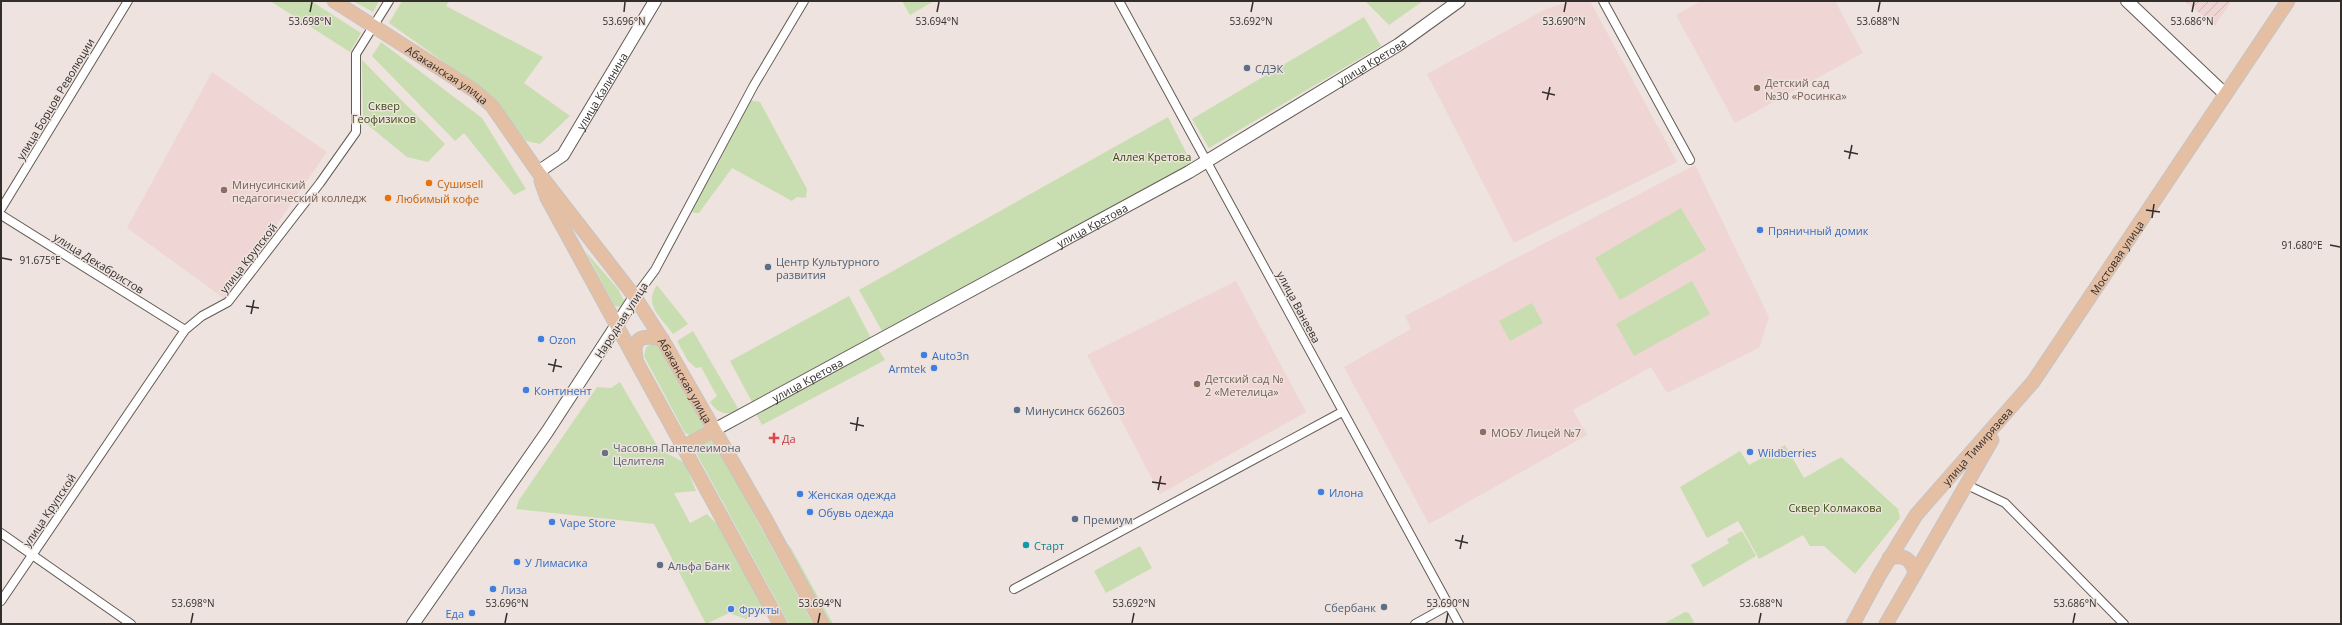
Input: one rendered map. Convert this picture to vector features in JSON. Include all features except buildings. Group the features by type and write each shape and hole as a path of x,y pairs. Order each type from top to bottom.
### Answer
{"main road":[{"name":"Абаканская улица","path":"334,1 475,91 492,106 538,172 635,297 662,338 822,624"},
{"name":"Мостовая улица","path":"2008,412 2033,382 2288,1"},
{"name":"Абаканская улица","path":"538,172 546,198 636,359 780,624"},
{"path":"636,359 635,346 641,338 647,336 662,338"},
{"name":"улица Тимирязева","path":"1886,624 1965,484 2008,412"},
{"name":"улица Тимирязева","path":"1853,624 1889,558 1916,515 2008,412"},
{"path":"683,447 714,430"},
{"path":"1889,558 1900,556 1907,558 1913,564 1915,574"}],"street":[{"name":"улица Борцов Революции","path":"1,209 128,1"},
{"name":"улица Крупской","path":"1,601 185,330 202,316 228,302 320,183 356,132 356,54 389,1"},
{"name":"улица Калинина","path":"538,172 563,155 655,1"},
{"name":"Народная улица","path":"413,624 547,432 617,327 635,297 655,270 750,92 804,1"},
{"name":"улица Ванеева","path":"1119,1 1459,624"},
{"name":"улица Кретова","path":"714,430 1189,172 1206,160 1398,45 1459,1"},
{"path":"1603,1 1690,160"},
{"path":"2127,1 2225,94"},
{"name":"улица Декабристов","path":"1,215 185,330"},
{"path":"1014,589 1342,412"},
{"path":"1965,484 2005,503 2124,624"},
{"path":"1,533 131,624"},
{"path":"1415,624 1449,605"}],"shaded area":[{"path":"1572,1 1590,1 1677,162 1514,243 1427,74 1546,9"},
{"name":"Детский сад №30 «Росинка»","path":"1701,1 1835,1 1863,53 1735,123 1676,15"},
{"path":"2184,1 2232,1 2215,25"},
{"name":"Минусинский педагогический колледж","path":"212,72 327,152 225,299 127,228"},
{"path":"1695,165 1769,317 1759,348 1667,393 1651,367 1573,410 1587,435 1429,524 1344,367 1411,329 1405,316"},
{"name":"Детский сад № 2 «Метелица»","path":"1236,281 1306,412 1160,494 1087,355"}],"green space":[{"path":"270,1 311,1 361,33 350,52"},
{"path":"353,1 379,1 373,12"},
{"path":"402,1 449,1 446,6 543,57 524,83 570,116 540,144 526,141 493,97 389,23"},
{"path":"902,1 934,1 910,15"},
{"path":"1365,1 1423,1 1389,25"},
{"path":"1364,17 1381,46 1209,148 1192,119"},
{"path":"381,42 482,118 526,189 514,195 464,133 455,141 372,56"},
{"name":"Сквер Геофизиков","path":"362,60 445,144 428,162 407,157 363,121"},
{"path":"749,100 760,102 807,189 806,198 797,197 792,201 732,168 699,213 693,213 691,205 719,162"},
{"name":"Аллея Кретова","path":"1168,117 1192,164 882,331 859,290"},
{"path":"1681,208 1706,250 1620,300 1595,258"},
{"path":"586,252 618,289 624,301 620,307 615,306 613,303"},
{"path":"1692,281 1710,314 1634,356 1616,324"},
{"path":"657,285 688,324 673,334 655,311 653,305 653,292"},
{"path":"849,296 871,338 752,402 730,361"},
{"path":"1532,303 1543,323 1510,341 1499,321"},
{"path":"693,331 739,410 730,413 723,413 716,409 710,402 717,396 701,367 696,368 688,361 677,341"},
{"path":"652,344 661,345 704,423 703,429 692,436 685,433 644,356 646,347"},
{"path":"877,347 885,360 762,425 755,412"},
{"path":"620,382 659,449 685,463 696,491 674,493 690,523 707,514 720,527 764,606 762,610 746,619 729,613 706,624 654,524 516,509 519,500 597,387 611,388"},
{"path":"708,439 714,440 813,624 789,624 695,451 696,446"},
{"name":"Сквер Колмакова","path":"1785,445 1804,478 1841,457 1898,509 1900,518 1855,574 1824,546 1810,546 1803,535 1759,559 1738,521 1707,538 1680,487 1740,451 1749,465"},
{"path":"1742,531 1756,556 1703,587 1691,565 1729,543 1727,539"},
{"path":"780,536 791,548 833,624 828,624"},
{"path":"1140,546 1152,568 1106,593 1094,571"},
{"path":"1685,612 1689,613 1695,624 1663,624"}],"place":[{"name":"СДЭК","path":"1247,68"},
{"name":"Детский сад №30 «Росинка»","path":"1757,88"},
{"name":"Сушиsell","path":"429,183"},
{"name":"Минусинский педагогический колледж","path":"224,190"},
{"name":"Любимый кофе","path":"388,198"},
{"name":"Пряничный домик","path":"1760,230"},
{"name":"Центр Культурного развития","path":"768,267"},
{"name":"Ozon","path":"541,339"},
{"name":"Auto3n","path":"924,355"},
{"name":"Armtek","path":"934,368"},
{"name":"Детский сад № 2 «Метелица»","path":"1197,384"},
{"name":"Континент","path":"526,390"},
{"name":"Минусинск 662603","path":"1017,410"},
{"name":"МОБУ Лицей №7","path":"1483,432"},
{"name":"Да","path":"774,438"},
{"name":"Wildberries","path":"1750,452"},
{"name":"Часовня Пантелеимона Целителя","path":"605,453"},
{"name":"Илона","path":"1321,492"},
{"name":"Женская одежда","path":"800,494"},
{"name":"Обувь одежда","path":"810,512"},
{"name":"Премиум","path":"1075,519"},
{"name":"Vape Store","path":"552,522"},
{"name":"Старт","path":"1026,545"},
{"name":"У Лимасика","path":"517,562"},
{"name":"Альфа Банк","path":"660,565"},
{"name":"Лиза","path":"493,589"},
{"name":"Сбербанк","path":"1384,607"},
{"name":"Фрукты","path":"731,609"},
{"name":"Еда","path":"472,613"}]}
